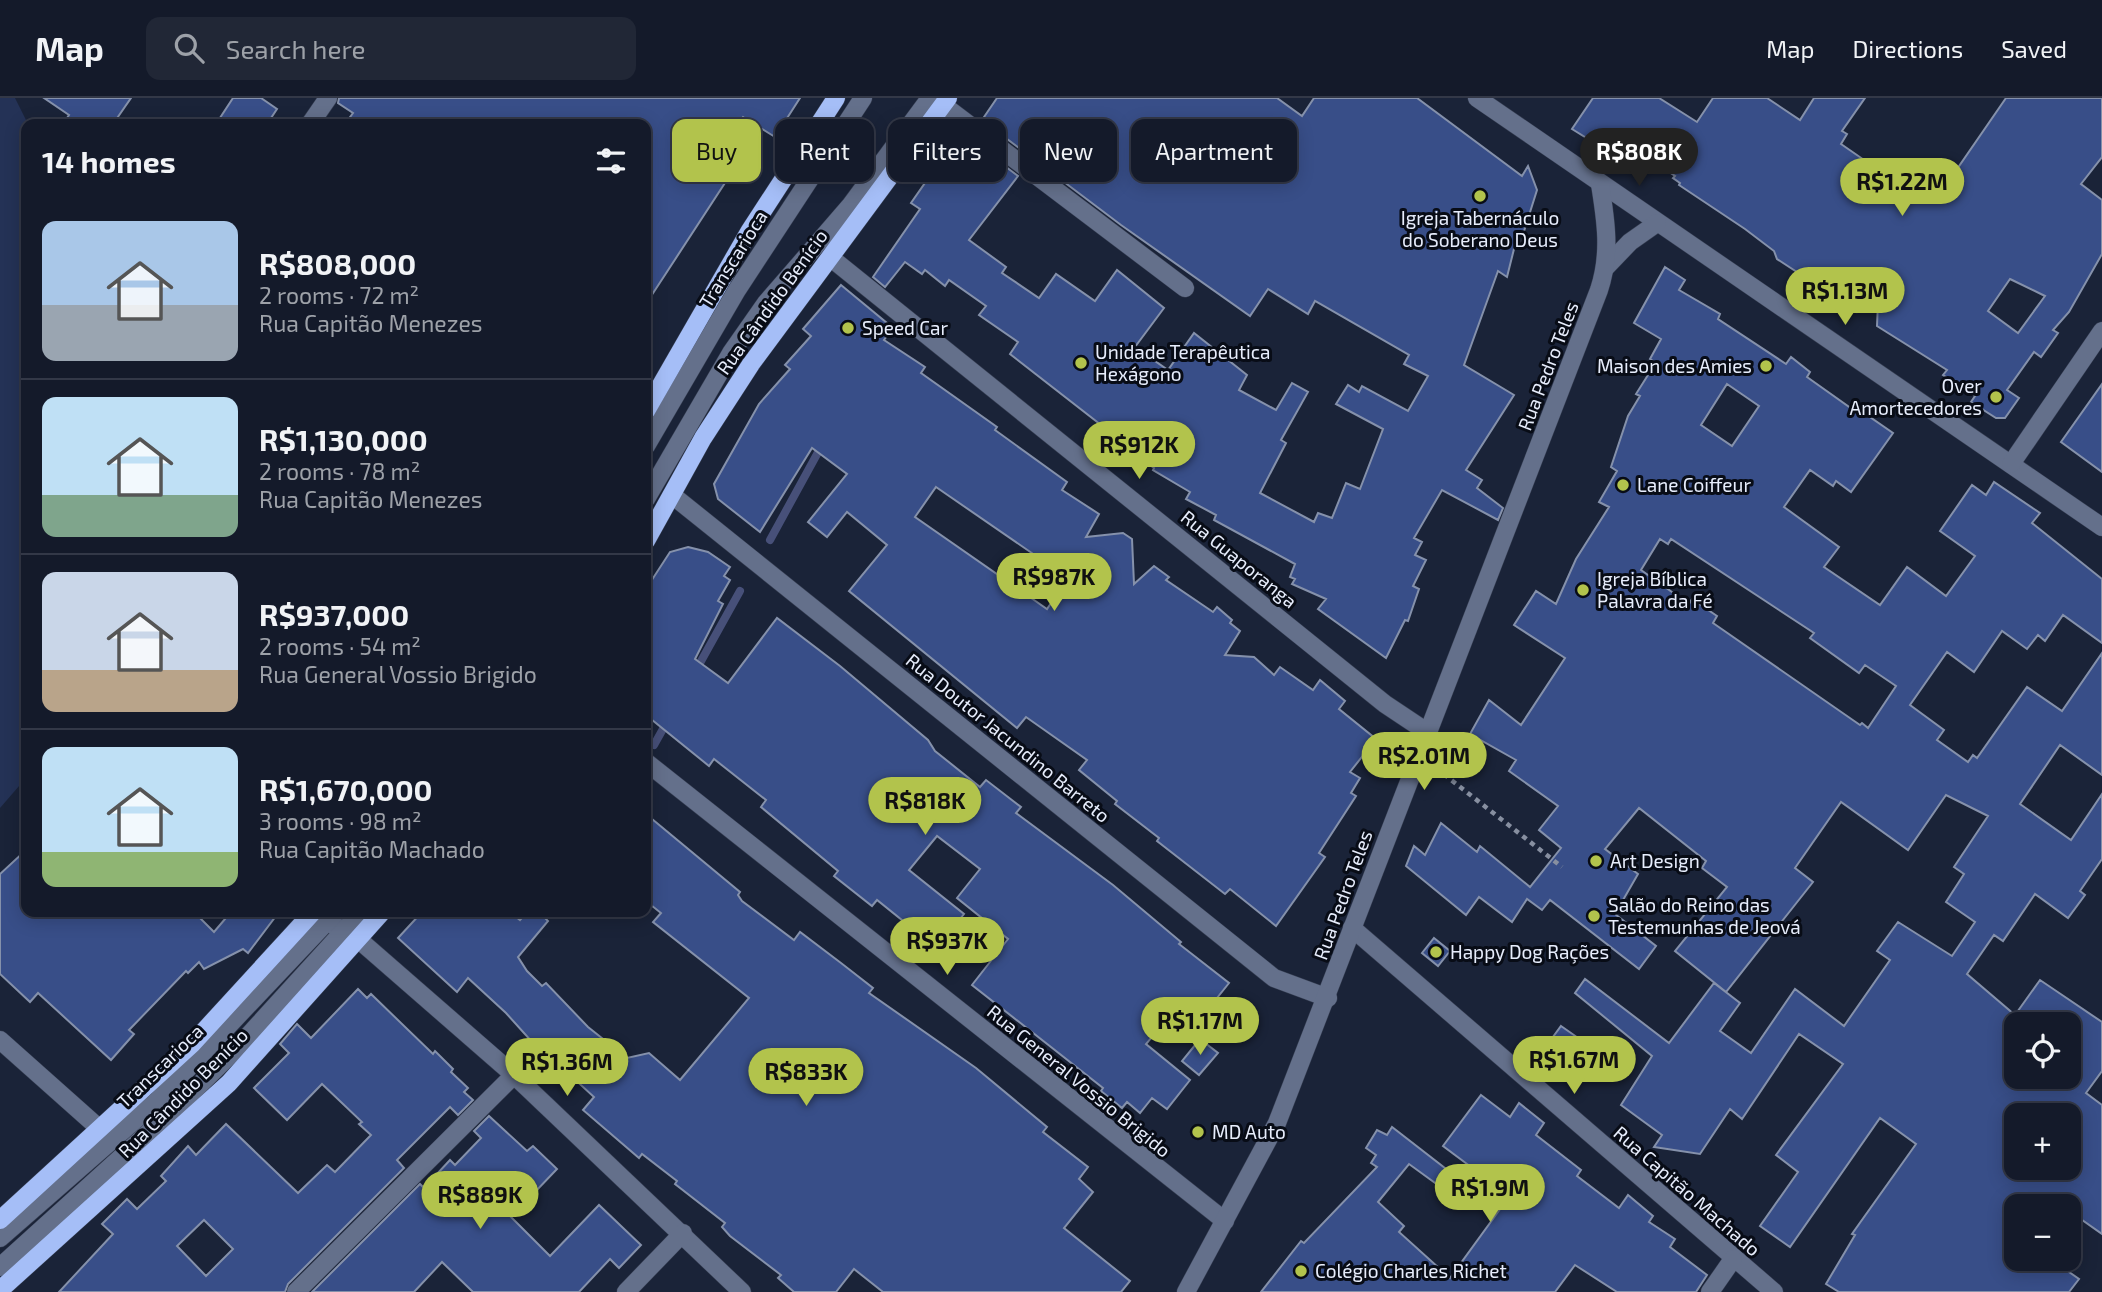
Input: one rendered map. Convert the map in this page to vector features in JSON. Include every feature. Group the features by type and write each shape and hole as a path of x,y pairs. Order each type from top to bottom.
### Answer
{"main road":[{"path":"651,402 749,232 836,98"},
{"name":"Rua Cândido Benício","path":"651,532 751,364 831,258 940,100"},
{"name":"Rua Cândido Benício","path":"0,1220 193,1043 332,921 354,917"},
{"name":"Rua Cândido Benício","path":"0,1290 229,1083 332,921"}],"street":[{"path":"313,119 328,98"},
{"name":"Transcarioca","path":"651,437 744,279 863,98"},
{"path":"1477,98 1502,105 1600,184 2102,527"},
{"path":"651,490 685,428 766,303 940,100 1185,288"},
{"name":"Rua Pedro Teles","path":"1186,1292 1277,1124 1328,998 1418,754 1606,267 1608,232 1600,184"},
{"name":"Rua Pedro Teles","path":"1606,267 1630,242 1657,223"},
{"name":"Rua Guaporanga","path":"831,258 1385,704 1427,732"},
{"path":"2011,464 2102,331"},
{"name":"Rua Doutor Jacundino Barreto","path":"671,495 1274,978 1328,998"},
{"name":"Rua General Vossio Brigido","path":"651,766 1225,1221"},
{"path":"332,921 514,1075 742,1292"},
{"name":"Transcarioca","path":"0,1238 158,1100 332,921"},
{"name":"Transcarioca","path":"0,1267 180,1104 238,1047 332,921"},
{"name":"Rua Capitão Machado","path":"1352,928 1774,1292"},
{"path":"0,1040 100,1129"},
{"path":"296,1292 514,1075"},
{"path":"626,1292 683,1233"},
{"path":"1710,1292 1733,1259"}],"path":[{"path":"1418,754 1562,867"}],"shaded area":[{"path":"0,98 15,98 26,119 21,119 21,784 0,808"}],"building":[{"path":"44,98 131,98 116,119 66,119 69,115"},
{"path":"233,98 261,98 277,109 270,119 219,119"},
{"path":"339,98 800,98 787,119 775,119 775,137 761,128 761,119 672,119 672,182 726,182 651,296 651,119 349,119 353,113 338,103"},
{"path":"997,98 1277,98 1302,116 1314,98 1417,98 1522,176 1528,166 1537,190 1520,244 1516,241 1507,277 1498,271 1464,365 1514,395 1466,470 1482,480 1477,488 1503,508 1498,520 1442,490 1414,538 1422,542 1415,555 1426,560 1413,586 1419,589 1408,621 1405,620 1386,658 1318,609 1326,599 1292,584 1295,579 1290,577 1295,564 1214,520 1216,515 1186,499 1190,492 1153,470 1154,468 1108,435 1110,432 1010,354 1018,342 979,315 986,306 949,280 945,286 925,270 922,274 905,262 885,287 873,277 920,209 911,203 926,182 1006,182 1006,167 1018,176 969,240 1006,267 1002,273 1039,298 1056,274 1095,301 1117,270 1164,308 1135,347 1168,370 1194,333 1247,375 1239,390 1276,410 1292,383 1308,392 1281,440 1286,443 1260,493 1314,522 1318,513 1332,518 1346,483 1360,489 1383,429 1336,404 1348,385 1359,392 1362,386 1408,411 1428,376 1404,364 1409,355 1315,301 1308,314 1268,289 1250,316 1064,182 1117,182 1117,119 1020,119 1020,149 1006,138 1006,119 983,119"},
{"path":"1593,98 1659,98 1697,122 1713,98 1767,98 1800,120 1814,98 1865,98 1842,131 1847,134 1841,144 1893,180 1899,172 1937,198 2006,98 2102,98 2102,157 2081,184 2102,200 2102,254 2069,312 2053,330 2058,333 2041,357 2034,352 2007,390 2019,398 2005,418 1996,418 1971,402 1975,396 1943,375 1947,370 1877,326 1878,302 1857,312 1831,294 1833,291 1813,276 1803,276 1777,259 1774,251 1679,185 1673,178 1675,176 1625,142 1623,144 1604,135 1598,145 1572,129","holes":["2010,279 2045,296 2018,333 1988,311"]},
{"path":"1665,267 1685,280 1679,290 1720,314 1718,319 1786,364 1791,357 1810,372 1807,377 1862,416 1864,413 1893,433 1851,492 1836,481 1833,486 1810,470 1784,507 1839,547 1824,567 1880,605 1907,567 1946,596 1975,556 1940,531 1972,485 1986,495 1994,482 2040,513 2032,523 2102,579 2102,643 2063,615 2045,641 2038,635 2027,649 2002,631 1974,672 1947,652 1910,705 1944,730 1937,740 1968,762 1973,755 1977,758 2027,687 2062,711 2102,653 2102,775 2060,745 2020,804 2071,840 2102,794 2102,859 2080,891 2085,895 2068,918 2035,894 2003,941 1994,935 1967,974 2011,1012 2004,1012 2004,1089 2081,1089 2081,1012 2017,1012 2040,980 2102,1022 2102,1071 2086,1093 2102,1105 2102,1234 2081,1219 2081,1194 2004,1194 2004,1271 2068,1271 2079,1279 2069,1292 1839,1292 1826,1284 1855,1235 1852,1234 1916,1144 1880,1118 1790,1247 1760,1226 1798,1172 1776,1155 1843,1064 1799,1034 1742,1119 1730,1109 1700,1154 1654,1147 1662,1135 1621,1105 1652,1056 1575,993 1585,979 1669,1043 1714,983 1740,1003 1720,1031 1751,1053 1795,989 1844,1026 1890,960 1877,951 1898,922 1952,956 1975,922 1946,902 1964,874 1954,867 1988,816 1946,795 1908,850 1841,802 1795,868 1813,882 1726,992 1675,951 1727,887 1702,868 1706,861 1639,808 1605,849 1638,874 1615,914 1656,946 1639,969 1550,900 1542,910 1527,899 1512,922 1479,897 1466,915 1406,866 1414,846 1425,855 1441,823 1477,852 1480,846 1530,887 1561,848 1539,830 1558,806 1509,771 1516,760 1470,734 1489,700 1521,725 1565,658 1514,625 1536,591 1556,604 1576,559 1609,507 1599,502 1617,471 1611,467 1628,416 1640,396 1636,394 1648,375 1644,372 1653,361 1650,359 1661,339 1634,323","holes":["1727,384 1759,406 1732,446 1701,425","1660,539 1668,544 1671,539 1814,633 1810,638 1859,673 1865,665 1896,686 1868,728 1713,623 1717,616 1692,599 1689,604 1641,570"]},
{"path":"841,285 893,328 884,340 925,367 921,373 997,427 995,430 1067,482 1062,490 1099,514 1086,537 1123,533 1132,539 1134,584 1154,566 1169,577 1166,580 1213,612 1217,607 1232,620 1230,623 1240,631 1225,655 1254,657 1274,675 1280,667 1313,690 1320,680 1345,701 1339,709 1376,739 1350,772 1360,778 1351,793 1356,796 1319,853 1325,857 1276,926 1230,889 1225,894 1157,841 1159,838 1115,804 1117,801 1079,770 1087,760 1026,717 1017,728 849,591 887,545 847,512 827,537 808,522 847,474 812,448 760,532 718,499 714,484 759,404 790,369 785,365 811,336 803,329","holes":["936,487 1068,578 1047,609 915,517"]},
{"path":"2102,384 2102,472 2061,442"},
{"path":"688,547 708,552 730,567 724,576 730,580 718,601 723,604 695,659 728,683 777,618 840,666 928,740 935,751 980,787 986,780 1021,807 1016,813 1113,885 1181,942 1179,944 1229,983 1193,1028 1173,1012 1146,1044 1190,1080 1167,1109 1152,1098 1140,1113 1127,1102 1122,1108 1101,1091 1103,1088 972,985 1008,939 957,898 980,869 937,836 909,870 964,914 940,944 928,935 915,951 898,937 908,925 877,900 872,906 834,876 838,871 761,807 766,800 714,759 709,766 651,719 651,581 670,552"},
{"path":"651,818 740,892 738,895 742,901 794,940 800,932 873,988 869,993 976,1068 1047,1127 1043,1132 1088,1167 1079,1179 1093,1192 1064,1228 1130,1281 1121,1292 883,1292 854,1269 836,1292 794,1292 778,1278 781,1275 730,1236 722,1227 725,1223 675,1184 677,1181 642,1154 639,1158 583,1110 594,1097 544,1051 542,1053 506,1013 468,978 457,992 398,938 417,917 516,917 520,920 523,917 544,917 548,921 518,957 527,971 542,986 546,983 588,1027 627,1058 649,1053 680,1080 749,998 653,922 661,913 651,905"},
{"path":"21,855 21,917 199,917 214,932 227,917 275,917 248,953 243,949 204,969 199,962 188,973 186,971 129,1030 134,1034 111,1060 38,993 30,1002 0,974 0,874"},
{"name":"Happy Dog Rações","path":"1434,938 1450,951 1438,966 1422,953"},
{"path":"358,989 367,998 371,994 433,1054 435,1051 468,1088 464,1092 473,1100 458,1115 450,1107 397,1160 404,1168 288,1284 285,1292 59,1292 113,1234 102,1224 127,1199 137,1209 166,1181 161,1176 188,1146 196,1155 226,1124 298,1193 327,1165 335,1172 371,1135 359,1124 362,1122 322,1084 287,1120 254,1088 289,1053 280,1044 297,1024 311,1038","holes":["204,1220 233,1249 206,1276 177,1246"]},
{"path":"1561,1026 1608,1059 1594,1076 1550,1041"},
{"path":"1200,1039 1218,1053 1199,1075 1182,1061"},
{"path":"1481,1095 1510,1117 1519,1103 1544,1123 1536,1135 1581,1170 1577,1176 1619,1208 1628,1195 1653,1216 1649,1222 1675,1239 1670,1247 1707,1275 1696,1292 1617,1292 1575,1265 1555,1292 1261,1292 1301,1241 1304,1243 1377,1167 1371,1163 1376,1155 1366,1148 1377,1130 1387,1135 1392,1127 1459,1179 1449,1193 1409,1164 1378,1202 1404,1226 1399,1232 1450,1278 1503,1205 1467,1182 1475,1170 1443,1146"},
{"path":"489,1116 527,1151 533,1146 557,1169 511,1217 550,1256 599,1205 641,1245 619,1268 610,1259 579,1292 473,1292 442,1262 414,1292 312,1292 420,1184 424,1188 450,1160 455,1165 481,1138 474,1131"}],"waterway":[{"path":"770,540 822,445"},
{"path":"695,672 740,591"},
{"path":"654,745 668,720"}],"place":[{"name":"Igreja Tabernáculo do Soberano Deus","path":"1480,196"},
{"name":"Speed Car","path":"848,328"},
{"name":"Unidade Terapêutica Hexágono","path":"1081,363"},
{"name":"Maison des Amies","path":"1766,366"},
{"name":"Over Amortecedores","path":"1996,397"},
{"name":"Lane Coiffeur","path":"1623,485"},
{"name":"Igreja Bíblica Palavra da Fé","path":"1583,590"},
{"name":"Art Design","path":"1596,861"},
{"name":"Salão do Reino das Testemunhas de Jeová","path":"1594,916"},
{"name":"Happy Dog Rações","path":"1436,952"},
{"name":"MD Auto","path":"1198,1132"},
{"name":"Colégio Charles Richet","path":"1301,1271"}]}
